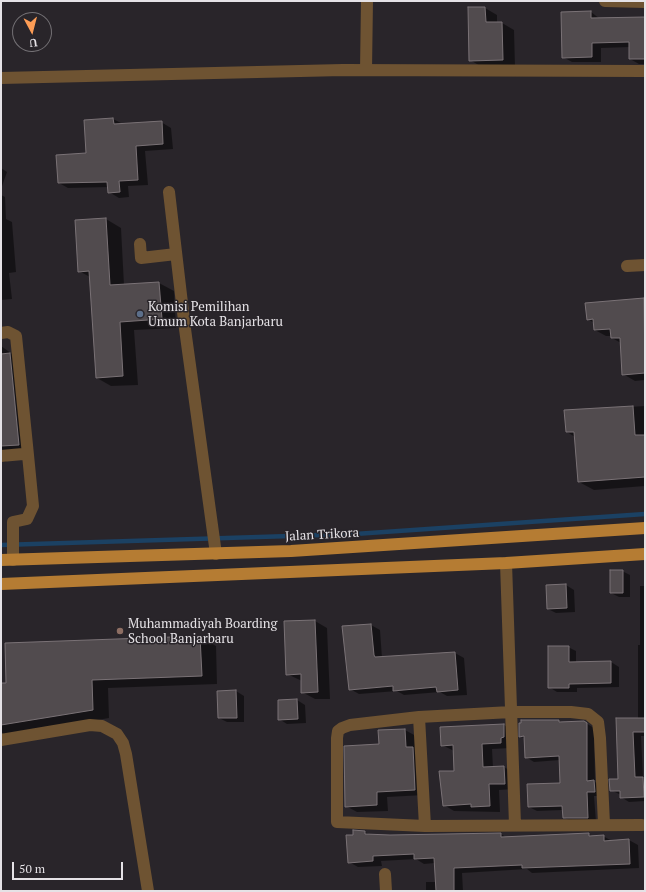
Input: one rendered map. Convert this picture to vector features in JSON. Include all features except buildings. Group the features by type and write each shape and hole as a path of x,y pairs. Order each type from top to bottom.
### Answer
{"main road":[{"name":"Jalan Trikora","path":"1,560 299,550 645,528"},
{"path":"1,584 506,563 645,554"}],"street":[{"path":"366,70 367,1"},
{"path":"605,1 645,2"},
{"path":"1,78 366,70 645,71"},
{"path":"169,192 216,552"},
{"path":"140,244 141,258 176,254"},
{"path":"627,266 645,265"},
{"path":"1,333 8,332 16,336 33,506 27,519 7,523 14,560"},
{"path":"1,456 28,455"},
{"path":"506,563 515,826"},
{"path":"604,824 598,722 588,714 571,712 511,712 419,717 350,725 338,731 337,822 425,826 604,824 642,826"},
{"path":"419,717 425,826"},
{"path":"1,740 90,725 102,726 117,734 123,743 126,754 148,891"},
{"path":"385,874 386,891"}],"waterway":[{"path":"1,545 355,534 645,514"}],"place":[{"name":"Komisi Pemilihan Umum Kota Banjarbaru","path":"140,314"},
{"name":"Muhammadiyah Boarding School Banjarbaru","path":"120,631"}]}
